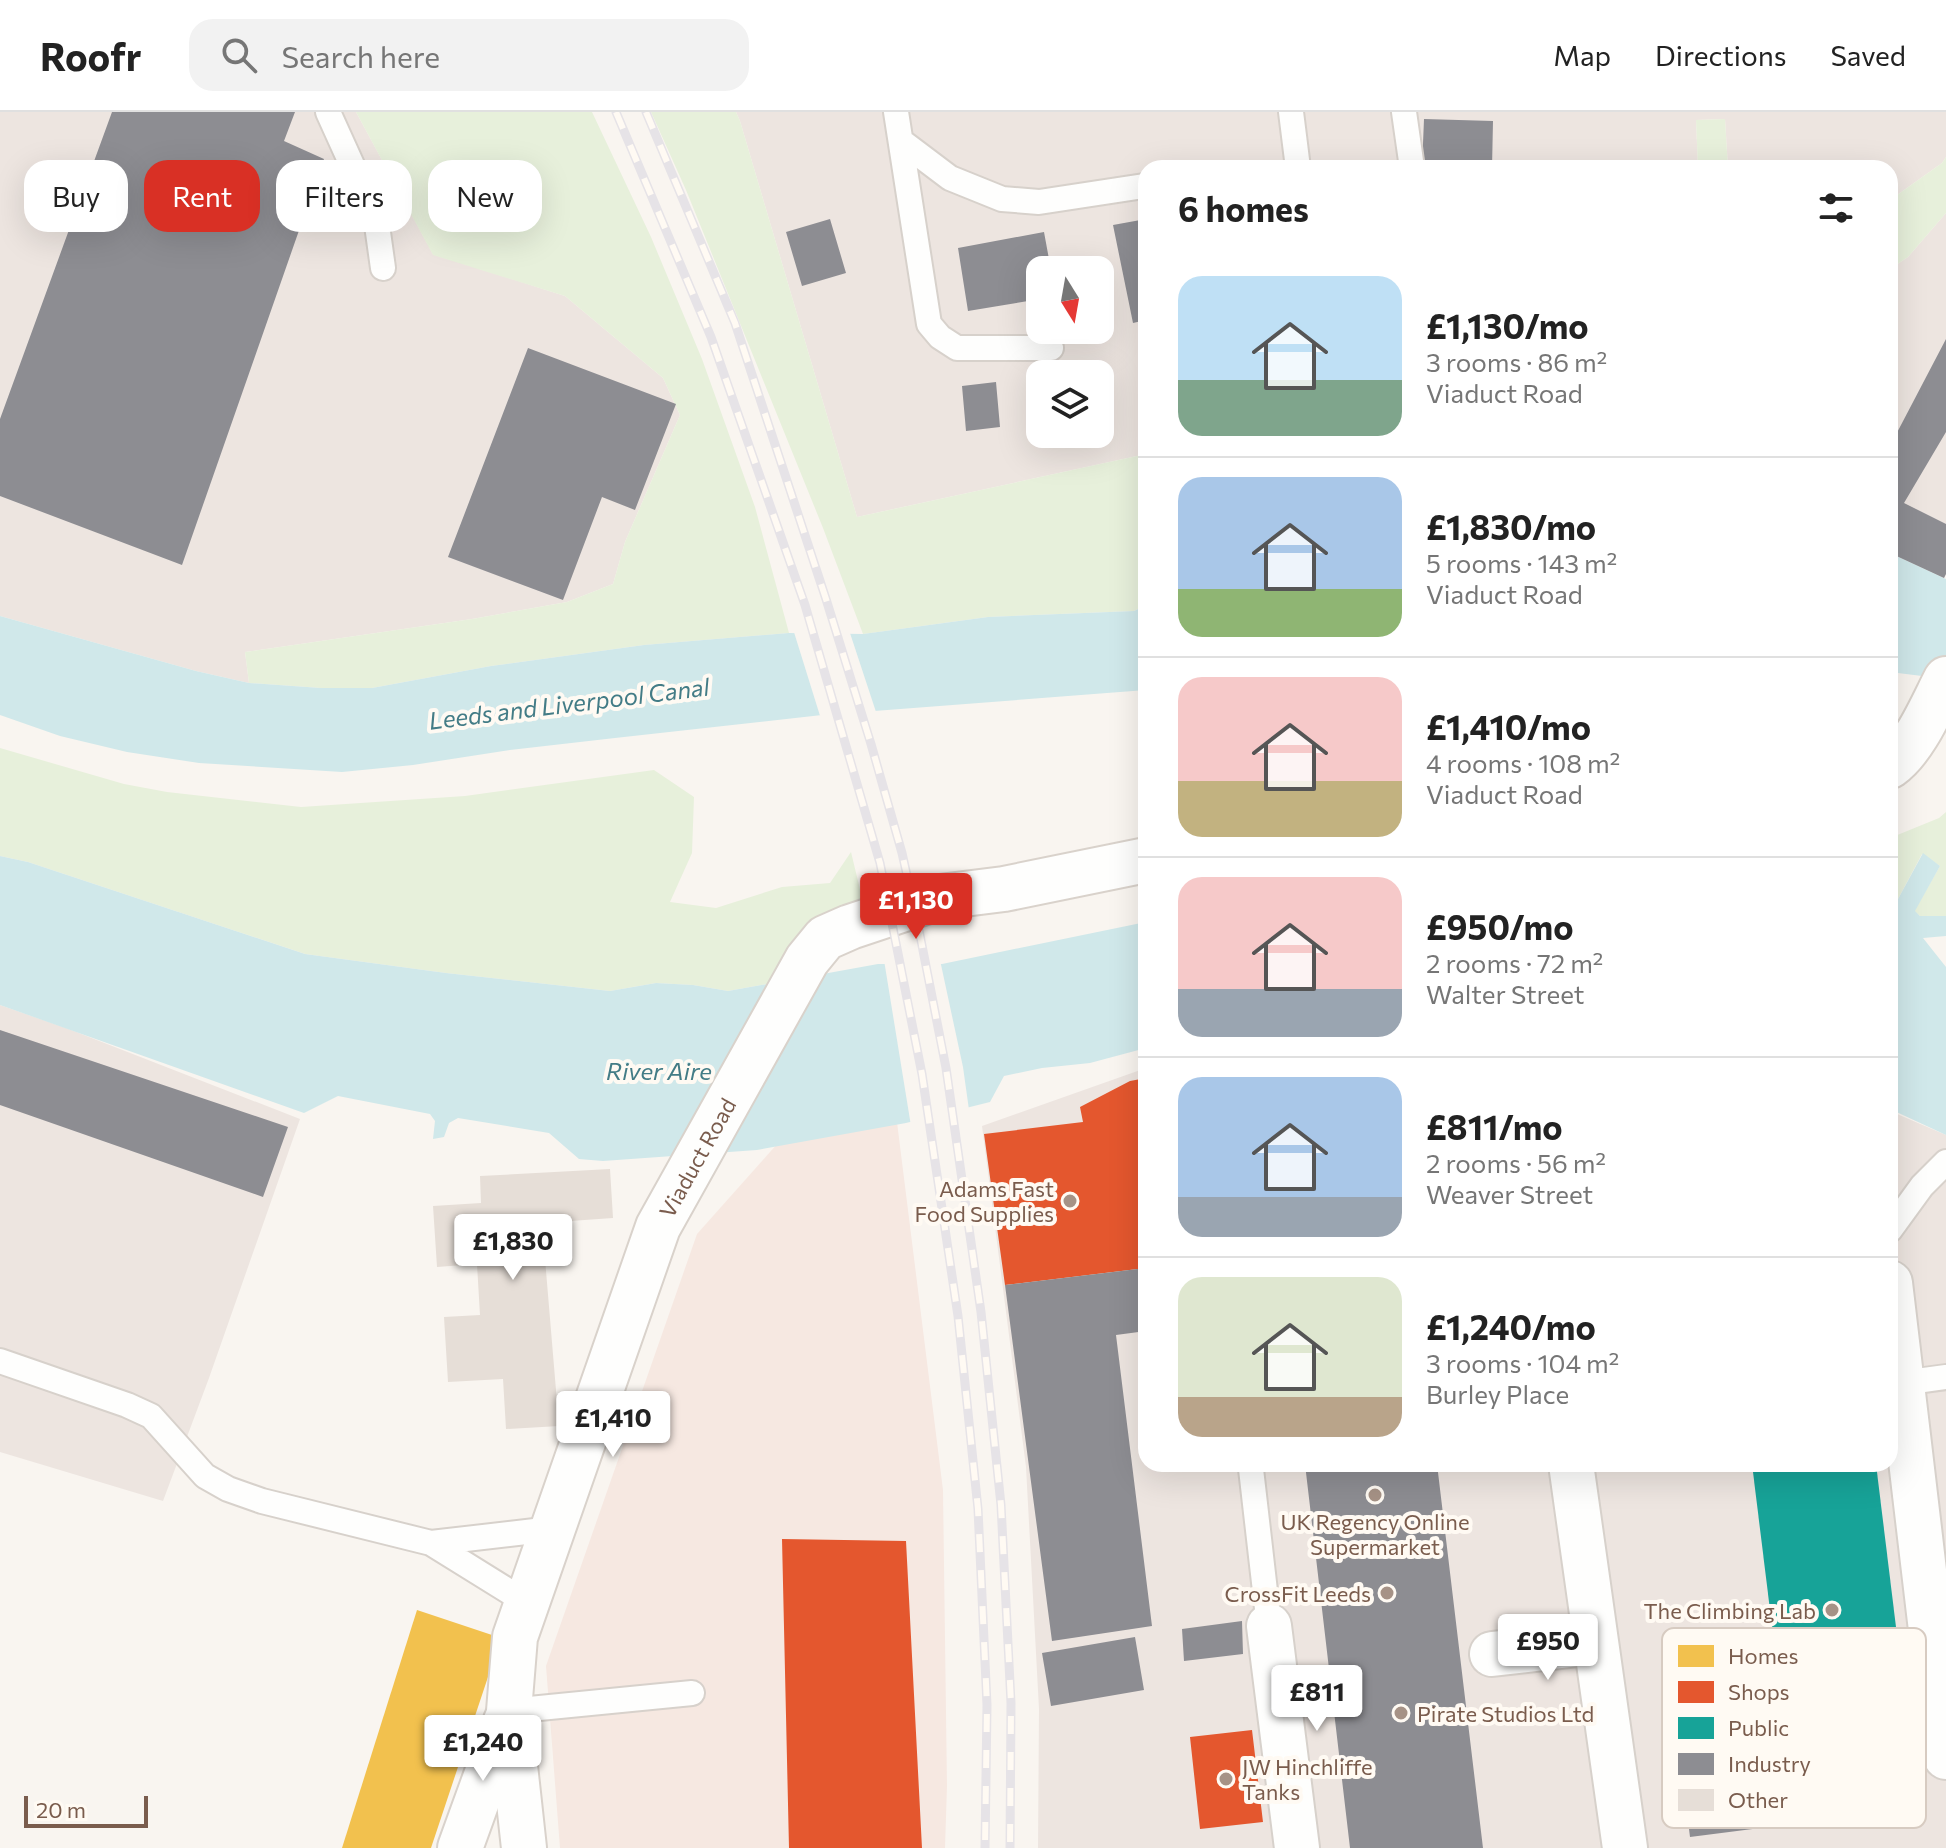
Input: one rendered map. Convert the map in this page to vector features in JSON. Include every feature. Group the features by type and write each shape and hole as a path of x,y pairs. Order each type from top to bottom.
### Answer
{"street":[{"path":"1898,760 1921,726 1946,679"},
{"name":"Viaduct Road","path":"509,1711 515,1637 658,1227 807,960 825,938 940,897 1004,889 1138,862"},
{"path":"1898,1350 1946,1757"},
{"path":"1572,1472 1625,1848"},
{"path":"1269,1626 1297,1848"},
{"path":"1492,1654 1595,1642"},
{"path":"460,1848 509,1711"},
{"path":"509,1711 524,1848"}],"lane":[{"path":"328,112 376,218 383,268"},
{"path":"896,112 929,324 940,337 957,348 1051,348"},
{"path":"1291,112 1297,160"},
{"path":"1404,112 1411,160"},
{"path":"901,141 950,178 1002,199 1039,202 1138,187"},
{"path":"1898,1219 1922,1186 1946,1162"},
{"path":"0,1361 151,1416 205,1476 228,1489 262,1501 431,1543 526,1602"},
{"path":"1902,1383 1946,1377"},
{"path":"1251,1472 1269,1626"},
{"path":"431,1543 552,1529"},
{"path":"509,1711 692,1693"}],"shaded area":[{"path":"0,112 356,112 382,160 276,160 276,232 412,232 412,215 433,254 565,296 663,378 680,415 625,542 613,584 567,602 245,652 249,683 0,616"},
{"path":"736,112 1946,112 1946,157 1898,194 1898,160 1728,160 1725,119 1696,120 1698,160 1138,160 1138,456 857,517"},
{"path":"1946,213 1944,578 1898,557 1898,264 1908,257"},
{"path":"0,1005 300,1119 163,1501 0,1452"},
{"path":"1138,1071 1138,1472 1898,1472 1898,1114 1946,1135 1946,1848 1038,1848 1039,1709 1026,1467 982,1126"},
{"path":"897,1122 943,1490 945,1848 560,1848 546,1666 697,1234 778,1143"}],"green space":[{"path":"356,112 592,112 651,237 702,359 755,507 789,633 644,645 491,666 372,688 249,683 245,652 567,602 613,584 625,542 680,415 663,378 565,296 433,255 412,216 412,160 382,160"},
{"path":"651,112 736,112 857,517 1138,456 1138,609 988,617 863,634 686,190"},
{"path":"1725,119 1728,160 1698,160 1696,120"},
{"path":"1946,157 1946,213 1908,257 1898,264 1898,194"},
{"path":"0,748 124,784 301,807 465,796 654,770 694,797 692,853 670,902 716,908 782,887 830,883 851,852 865,910 818,975 728,991 656,983 610,991 305,954 28,862 0,856"},
{"path":"1946,812 1946,916 1920,916 1914,911 1940,866 1922,854 1898,899 1898,835 1939,818"}],"water":[{"path":"1898,557 1946,579 1946,679 1898,673"},
{"name":"Leeds and Liverpool Canal","path":"1138,609 1138,691 822,715 342,772 199,763 127,752 60,736 0,715 0,616 249,683 372,688 491,666 644,645 789,633 863,634 988,617"},
{"path":"1923,853 1940,866 1915,911 1920,916 1946,916 1946,936 1923,938 1946,967 1946,1135 1898,1113 1898,899"},
{"name":"River Aire","path":"0,856 28,862 305,954 610,991 656,983 728,991 878,964 942,964 1138,924 1138,1050 1090,1063 1004,1076 990,1102 906,1123 757,1150 603,1161 579,1159 549,1133 458,1118 449,1123 444,1137 433,1139 435,1121 430,1114 338,1096 304,1113 0,1005"}],"pier":[{"path":"793,629 849,630 877,715 821,719"},
{"path":"884,960 940,960 969,1110 911,1126"}],"building: Homes":[{"path":"417,1610 501,1638 431,1848 342,1848"}],"building: Shops":[{"name":"Adams Fast Food Supplies","path":"1138,1080 1138,1269 1005,1285 984,1134 1083,1122 1080,1107"},
{"path":"782,1539 906,1541 922,1848 789,1848"},
{"name":"JW Hinchliffe Tanks","path":"1252,1730 1263,1822 1200,1829 1190,1737"}],"building: Public":[{"name":"The Climbing Lab","path":"1753,1472 1877,1472 1896,1628 1772,1628"}],"building: Industry":[{"path":"112,112 295,112 284,141 324,159 276,160 276,232 298,232 182,565 0,496 0,419 68,232 128,232 128,160 94,160"},
{"path":"1424,119 1493,121 1492,160 1422,160"},
{"path":"830,219 846,273 802,286 786,232"},
{"path":"1138,220 1138,322 1133,323 1113,225"},
{"path":"1044,232 1048,256 1026,256 1026,301 968,311 958,248"},
{"path":"1946,339 1946,432 1904,503 1946,524 1944,578 1898,557 1898,431"},
{"path":"528,348 676,404 635,510 602,497 563,600 448,557"},
{"path":"996,382 1000,427 966,431 962,386"},
{"path":"0,1030 288,1127 263,1197 0,1105"},
{"path":"1138,1269 1138,1332 1116,1335 1152,1626 1052,1641 1005,1285"},
{"path":"1306,1472 1438,1472 1483,1848 1350,1848"},
{"path":"1242,1621 1243,1654 1184,1661 1182,1629"},
{"path":"1135,1637 1144,1690 1051,1706 1042,1653"},
{"path":"1689,1828 1761,1828 1690,1837"}],"building: Other":[{"path":"610,1169 613,1218 542,1223 559,1426 506,1429 503,1379 448,1382 444,1317 480,1315 477,1264 437,1267 433,1206 481,1203 480,1176"}],"railway":[{"path":"616,112 711,337 805,605 880,863 922,1074 958,1316 978,1509 987,1705 985,1848"},
{"path":"646,112 735,323 871,744 902,853 918,925 946,1068 981,1312 1001,1505 1011,1703 1010,1848"}],"place":[{"name":"Adams Fast Food Supplies","path":"1070,1201"},
{"name":"UK Regency Online Supermarket","path":"1375,1495"},
{"name":"CrossFit Leeds","path":"1387,1593"},
{"name":"The Climbing Lab","path":"1832,1610"},
{"name":"Pirate Studios Ltd","path":"1401,1713"},
{"name":"JW Hinchliffe Tanks","path":"1226,1779"}]}
